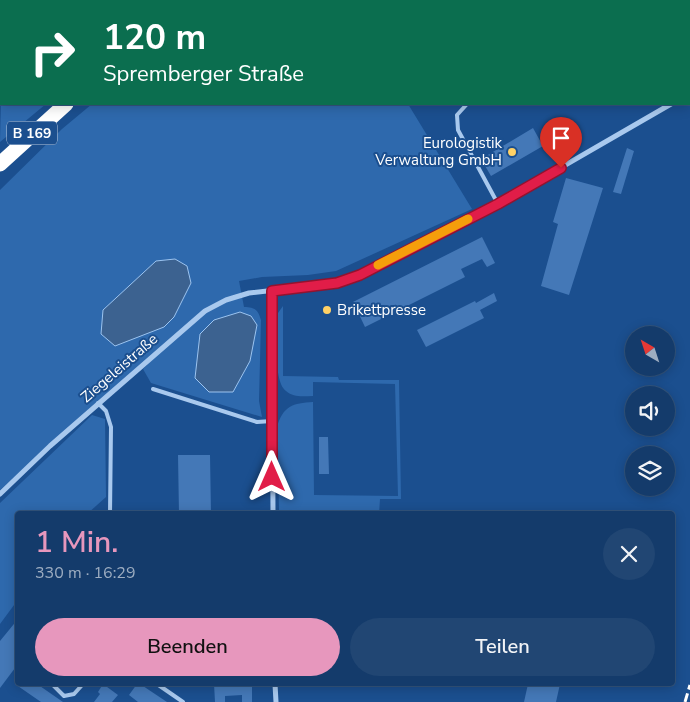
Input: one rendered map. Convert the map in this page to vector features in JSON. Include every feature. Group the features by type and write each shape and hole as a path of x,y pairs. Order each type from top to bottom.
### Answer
{"highway":[{"name":"B 169","path":"0,164 65,105"}],"street":[{"name":"Ziegeleistraße","path":"0,494 98,403 205,311 226,300 249,293 337,283 360,275 498,204 669,105"},
{"path":"272,291 273,511"},
{"path":"275,686 276,702"}],"lane":[{"path":"466,105 457,115 458,130 498,204"},
{"path":"152,389 257,422 272,421"},
{"path":"98,403 106,411 111,427 110,511"},
{"path":"54,686 64,696 74,694 81,686"},
{"path":"160,686 183,702"}],"shaded area":[{"path":"1,105 45,105 0,142"},
{"path":"91,105 409,105 472,209 336,271 308,275 262,277 239,281 244,307 256,310 261,320 259,401 262,417 151,383 143,369 177,334 0,490 0,190 62,129"},
{"path":"175,259 187,266 191,283 174,317 164,327 115,346 101,334 103,310 156,261"},
{"path":"283,306 283,376 338,377 339,380 399,380 401,499 380,499 379,511 279,510 277,427 282,414 286,410 294,405 306,402 313,402 314,495 398,496 395,384 313,382 313,396 292,395 282,385 277,366 278,313"},
{"path":"240,312 251,316 257,325 250,361 233,392 209,392 195,378 200,334 214,320"},
{"path":"92,415 105,419 106,497 90,511 15,511 15,604 0,624 0,503"}],"building":[{"name":"Eurologistik Verwaltung GmbH","path":"533,128 543,146 491,176 481,159"},
{"path":"627,148 634,151 621,194 613,192"},
{"path":"566,178 603,188 569,295 541,286 558,224 553,222"},
{"path":"482,237 495,263 487,267 482,259 461,269 465,277 365,327 353,302"},
{"path":"494,293 497,301 480,310 484,318 426,347 417,330"},
{"path":"319,437 328,437 329,474 319,474"},
{"path":"178,455 210,455 211,511 179,511"},
{"path":"15,623 15,668 0,688 0,641"},
{"path":"18,686 40,686 63,702 41,702"},
{"path":"102,686 106,686 118,695 112,702 94,702 100,694 98,692"},
{"path":"136,686 143,686 167,702 138,702 129,695"},
{"path":"214,686 252,686 252,702 242,702 242,695 225,696 225,702 215,702"},
{"path":"528,686 560,686 556,702 524,702"}],"railway":[{"path":"685,702 690,685"}],"slow traffic":[{"path":"378,265 468,219"}],"place":[{"name":"Eurologistik Verwaltung GmbH","path":"512,152"},
{"name":"Brikettpresse","path":"327,310"}],"route":[{"path":"272,477 272,291 337,283 360,275 498,204 561,168"}]}
